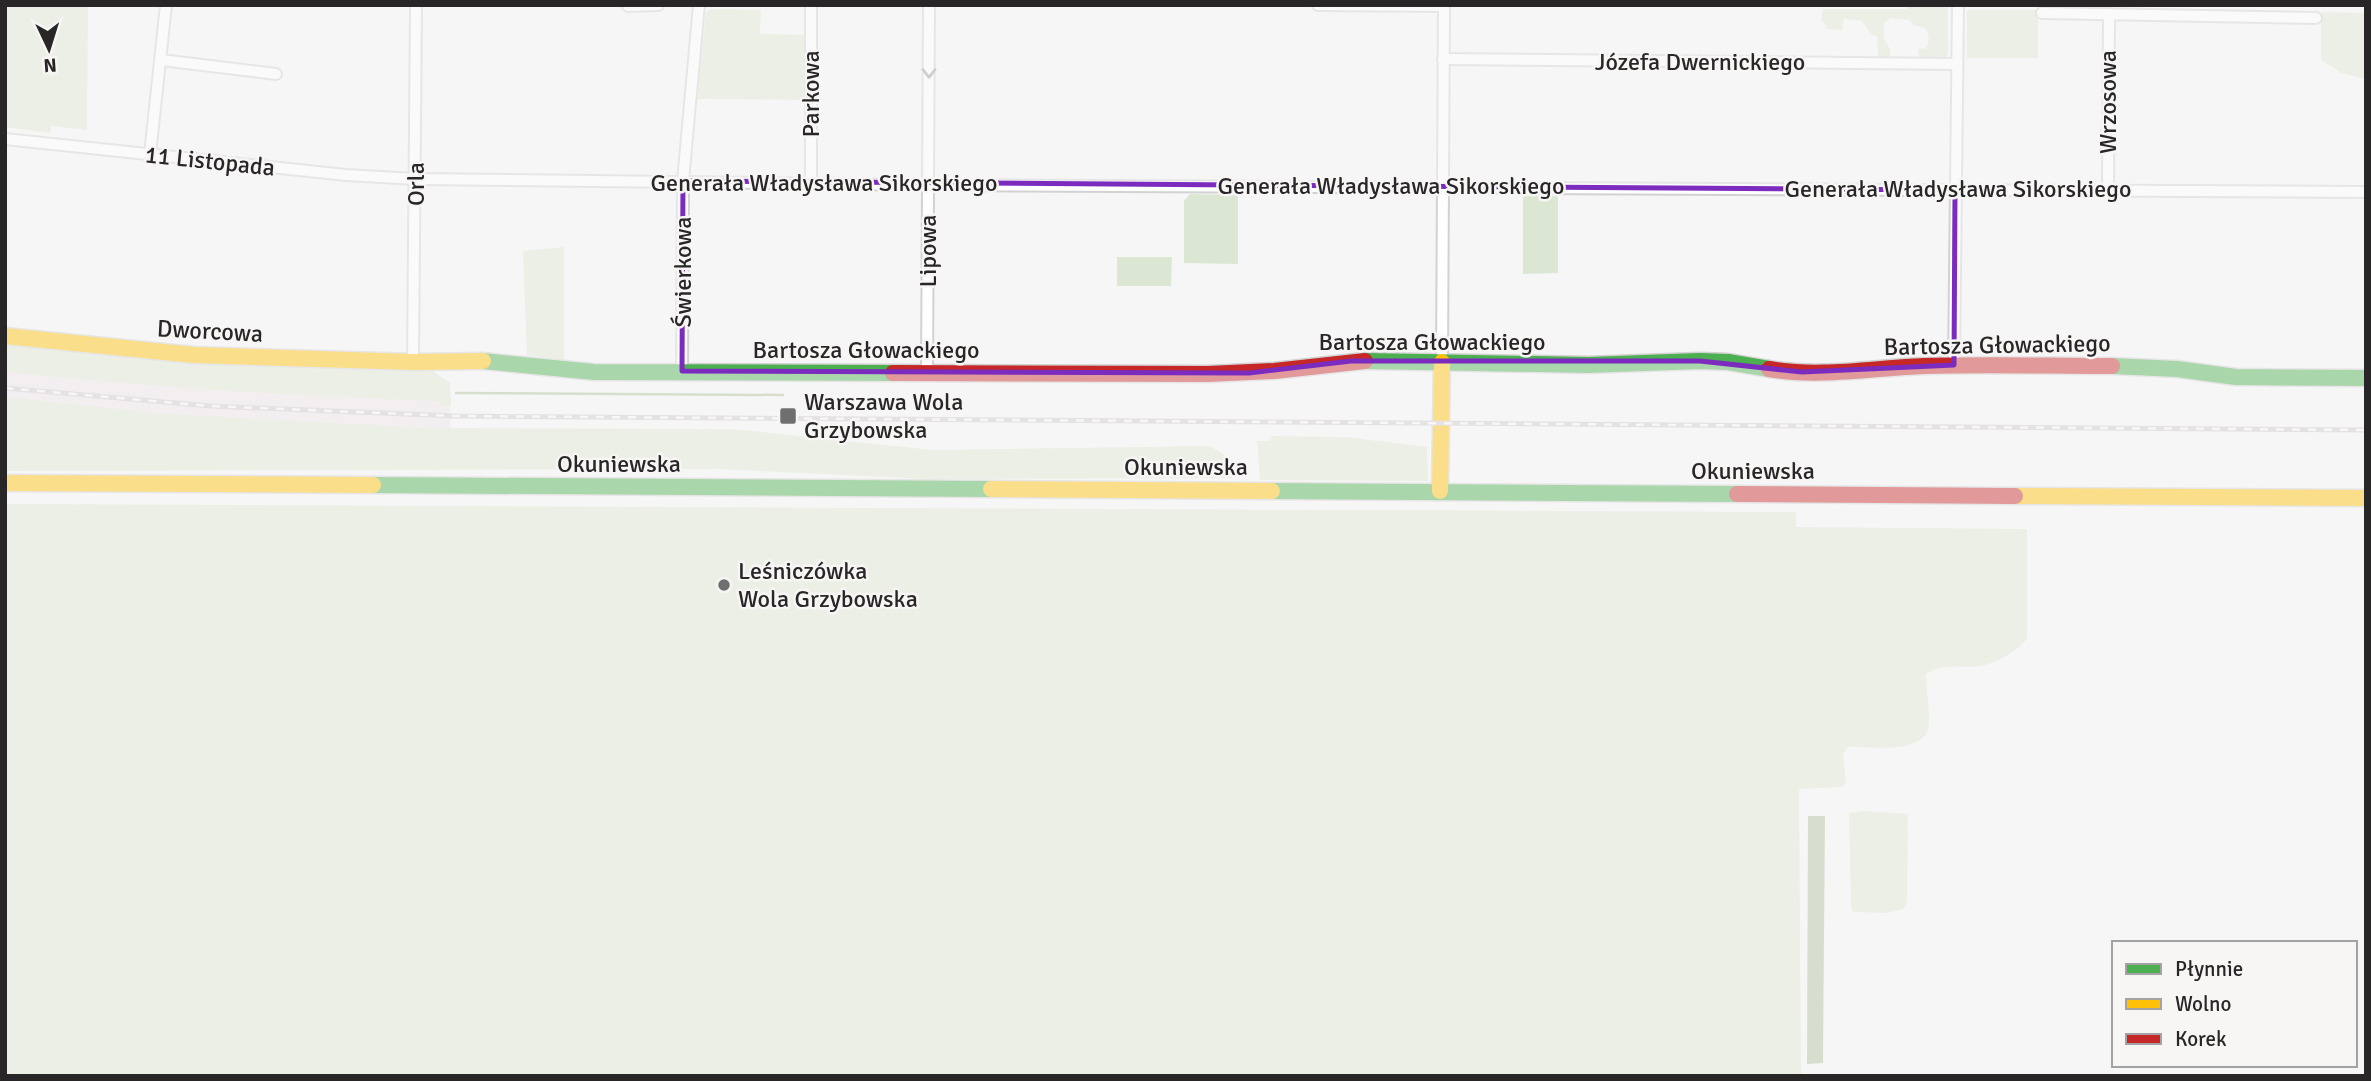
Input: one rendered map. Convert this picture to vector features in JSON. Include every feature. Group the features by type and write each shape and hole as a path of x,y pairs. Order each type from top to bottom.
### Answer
{"street":[{"path":"150,154 166,5"},
{"name":"Orla","path":"414,362 416,5"},
{"path":"628,6 658,5"},
{"name":"Świerkowa","path":"682,372 683,181 699,5"},
{"name":"Parkowa","path":"811,5 811,182"},
{"name":"Lipowa","path":"927,372 929,5"},
{"path":"1318,5 1444,6 1440,491"},
{"path":"1954,365 1958,5"},
{"path":"2042,13 2316,18"},
{"name":"Wrzosowa","path":"2108,190 2109,14"},
{"path":"161,60 276,74"},
{"name":"Józefa Dwernickiego","path":"1443,60 1958,64"},
{"name":"11 Listopada","path":"5,139 346,175 416,179"},
{"name":"Generała Władysława Sikorskiego","path":"416,179 2366,192"},
{"name":"Dworcowa","path":"5,336 194,355 414,362"},
{"name":"Bartosza Głowackiego","path":"414,362 467,360 594,372 927,372 1038,375 1208,374 1274,371 1351,361 1588,365 1700,361 1802,372 1954,365 2155,366 2236,377 2366,378"},
{"name":"Okuniewska","path":"5,483 2366,498"}],"highlighted area":[{"path":"683,181 1955,190 1954,365 1802,372 1700,361 1351,361 1249,373 682,371"}],"shaded area":[{"path":"5,5 88,5 87,130 51,126 50,133 5,127"},
{"path":"1907,5 1948,5 1948,54 1945,57 1919,57 1918,49 1926,48 1929,41 1928,33 1926,29 1909,20 1891,18 1884,23 1884,38 1890,54 1889,57 1878,57 1877,36 1872,35 1862,21 1844,19 1842,30 1828,29 1821,19 1823,9 1907,9"},
{"path":"710,9 761,10 760,34 807,35 806,100 697,99 706,13"},
{"path":"1967,10 2038,10 2038,58 1967,58"},
{"path":"2321,12 2366,13 2364,79 2342,73 2321,60"},
{"path":"1190,194 1238,195 1238,264 1184,263 1184,201"},
{"path":"1523,196 1558,196 1558,273 1523,274"},
{"path":"564,247 564,360 527,355 523,251"},
{"path":"1117,257 1172,257 1171,286 1117,286"},
{"path":"5,341 433,365 434,372 450,383 451,469 5,463"},
{"path":"5,341 433,365 434,372 450,383 451,406 440,406 440,401 222,390 5,372"},
{"path":"5,397 166,414 427,428 733,429 933,450 1210,446 1232,460 1232,478 927,479 716,469 5,471"},
{"path":"1272,436 1346,437 1427,447 1428,481 1260,480 1257,441 1270,441"},
{"path":"5,504 1796,512 1796,527 2027,529 2027,639 2008,655 1991,663 1940,668 1926,674 1929,724 1924,737 1905,746 1848,747 1843,754 1846,783 1842,787 1799,789 1801,1076 5,1076"},
{"path":"1864,811 1908,814 1907,896 1903,909 1887,913 1854,912 1851,908 1849,813"},
{"path":"1808,816 1825,816 1823,1063 1807,1064"}],"waterway":[{"path":"456,393 783,395"}],"railway":[{"path":"5,388 210,406 455,416 2366,430"}],"traffic: fast":[{"path":"483,361 594,372 893,373"},
{"path":"1365,361 1588,365 1700,361 1728,362 1769,369"},
{"path":"2112,366 2177,369 2236,377 2366,378"},
{"path":"373,485 991,489"},
{"path":"1272,491 1737,494"}],"traffic: slow":[{"path":"5,336 194,355 413,362 483,361"},
{"path":"1440,491 1442,362"},
{"path":"5,483 373,485"},
{"path":"991,489 1272,491"},
{"path":"2015,496 2366,498"}],"traffic: jam":[{"path":"893,373 1208,374 1274,371 1365,361"},
{"path":"1769,369 1827,373 1947,365 2112,366"},
{"path":"1737,494 2015,496"}],"place":[{"name":"Warszawa Wola Grzybowska","path":"788,416"},
{"name":"Leśniczówka Wola Grzybowska","path":"724,585"}]}
